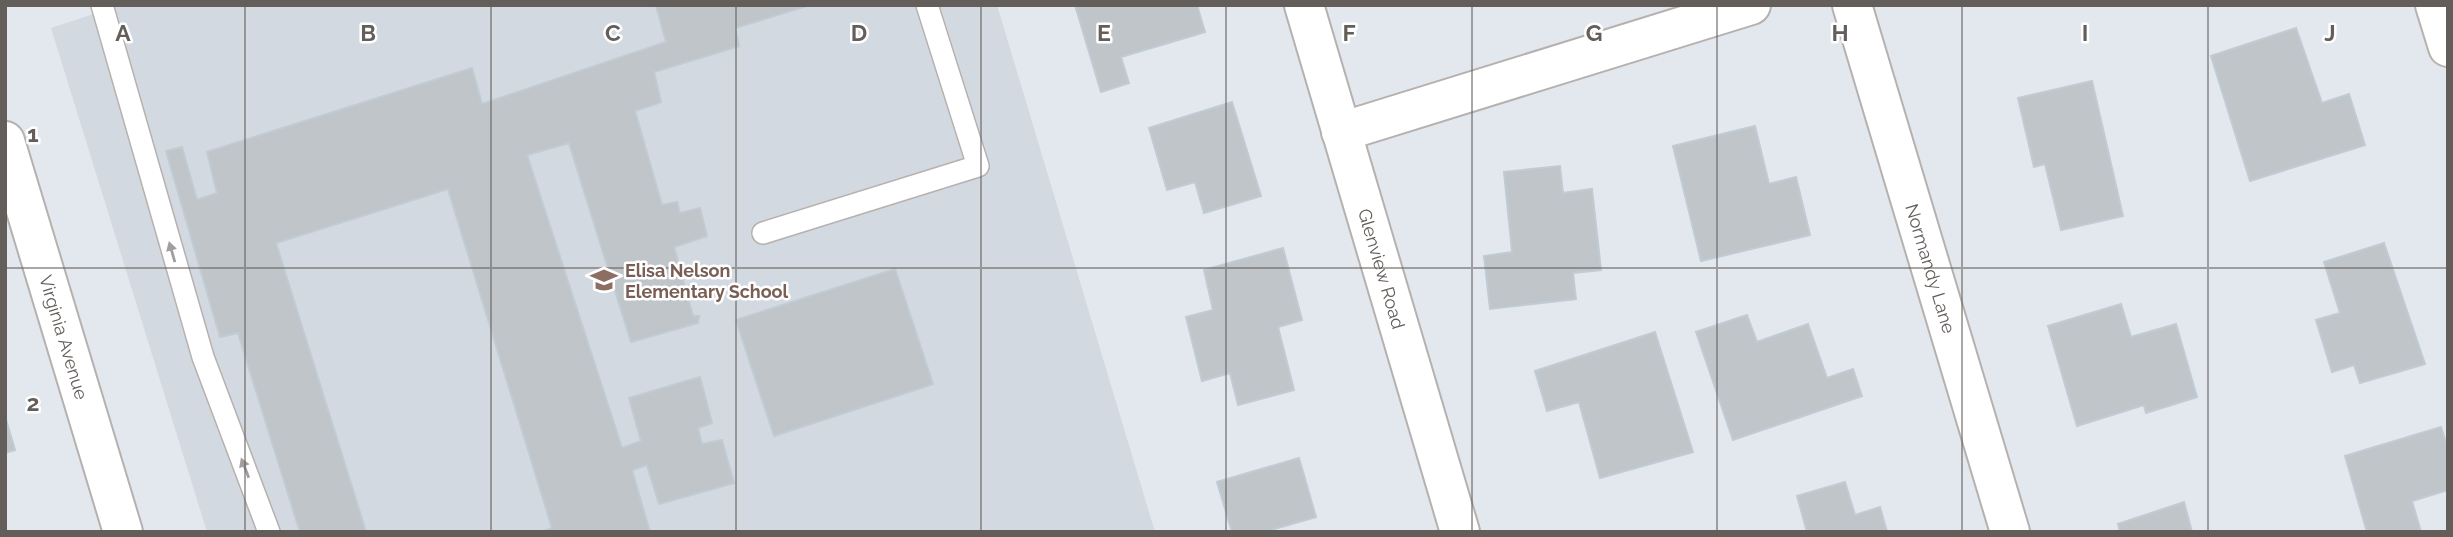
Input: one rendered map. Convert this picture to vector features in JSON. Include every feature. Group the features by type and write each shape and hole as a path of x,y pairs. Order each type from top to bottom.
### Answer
{"street":[{"name":"Glenview Road","path":"1304,5 1460,532"},
{"path":"1341,132 1752,5"},
{"name":"Normandy Lane","path":"1852,5 2010,532"},
{"path":"2435,5 2448,47"},
{"name":"Virginia Avenue","path":"5,141 123,532"}],"lane":[{"path":"102,5 203,357 269,532"},
{"path":"763,233 978,166 927,5"}],"shaded area":[{"name":"Elisa Nelson Elementary School","path":"121,5 997,5 1155,532 207,532 51,28"}],"building":[{"path":"656,5 810,5 735,28 739,46 654,72 661,102 635,111 662,205 677,202 680,213 700,208 707,236 674,247 693,316 699,316 698,323 631,342 569,143 527,155 622,448 641,441 629,398 700,377 712,423 698,428 702,444 722,440 734,483 659,504 647,465 632,470 650,532 541,532 552,528 448,189 276,243 366,532 300,532 238,333 220,337 166,151 182,147 197,200 217,193 207,152 472,68 482,104 666,42"},
{"path":"1075,5 1197,5 1205,32 1121,57 1129,83 1101,92"},
{"path":"2296,28 2322,103 2349,94 2365,145 2250,181 2211,56"},
{"path":"2092,81 2123,216 2061,230 2045,164 2034,167 2018,98"},
{"path":"1232,102 1261,196 1204,213 1195,182 1167,190 1149,128"},
{"path":"1755,126 1769,184 1796,177 1810,235 1701,261 1673,146"},
{"path":"1560,166 1563,193 1592,189 1601,270 1573,273 1576,299 1490,309 1484,256 1512,252 1504,172"},
{"path":"2384,243 2425,364 2360,383 2354,365 2332,372 2316,320 2340,313 2324,262"},
{"path":"1283,248 1302,320 1278,327 1294,390 1238,405 1230,373 1202,381 1186,317 1213,310 1204,270"},
{"path":"895,269 933,384 774,436 736,320"},
{"path":"2121,304 2131,337 2176,324 2197,397 2146,413 2144,405 2077,426 2048,326"},
{"path":"1747,315 1757,342 1808,324 1827,378 1853,369 1862,396 1733,440 1696,332"},
{"path":"1655,332 1693,452 1600,478 1579,402 1547,411 1535,371"},
{"path":"5,416 15,450 5,453"},
{"path":"2441,427 2448,449 2448,490 2412,501 2421,532 2367,532 2345,456"},
{"path":"1299,458 1316,517 1264,532 1232,532 1217,482"},
{"path":"1845,482 1855,515 1880,507 1887,532 1807,532 1797,496"},
{"path":"2184,502 2192,532 2120,532 2118,524"}],"place":[{"name":"Elisa Nelson Elementary School","path":"604,280"}]}
